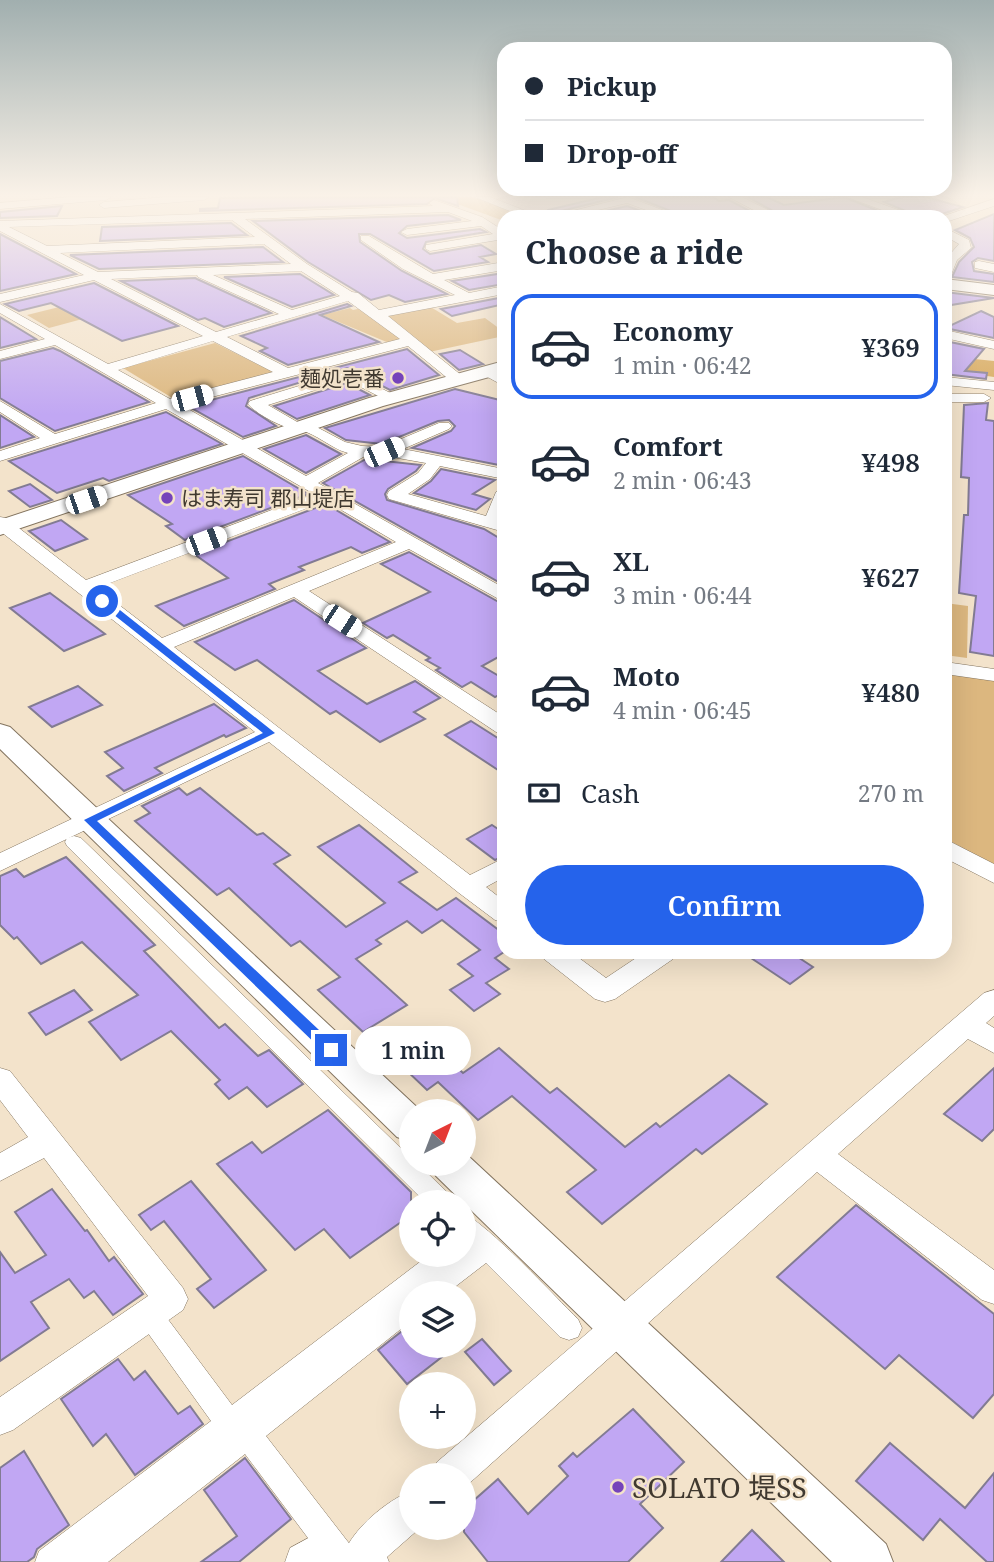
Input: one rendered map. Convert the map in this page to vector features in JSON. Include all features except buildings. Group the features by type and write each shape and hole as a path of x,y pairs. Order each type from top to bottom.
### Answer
{"street":[{"path":"83,270 286,373"},
{"path":"0,298 93,275 226,270"},
{"path":"308,270 353,296 456,378"},
{"path":"415,270 468,297"},
{"path":"433,278 481,270"},
{"path":"196,271 291,314"},
{"path":"952,285 994,290"},
{"path":"377,314 497,291"},
{"path":"108,368 353,296"},
{"path":"0,308 497,592"},
{"path":"952,336 994,345"},
{"path":"0,355 57,340"},
{"path":"0,456 169,404 409,341"},
{"path":"2,526 391,397 456,378 497,373"},
{"path":"391,397 348,374 255,404 340,446 497,473"},
{"path":"952,382 994,386"},
{"path":"952,398 994,398"},
{"path":"0,405 52,439"},
{"path":"384,452 444,426"},
{"path":"306,482 362,451"},
{"path":"436,461 424,476 394,495 497,526"},
{"path":"83,586 328,495"},
{"path":"2,526 497,909"},
{"path":"160,646 411,542"},
{"path":"295,590 497,722"},
{"path":"952,669 994,675"},
{"path":"0,733 82,831 429,1190"},
{"path":"0,863 82,831 270,733"},
{"path":"82,831 399,1115"},
{"path":"952,851 994,875"},
{"path":"468,887 497,870"},
{"path":"562,959 605,992 654,959"},
{"path":"464,1463 994,1000"},
{"path":"967,1024 994,1042"},
{"path":"0,1079 171,1299 0,1418"},
{"path":"0,1168 48,1141"},
{"path":"817,1155 994,1289"},
{"path":"463,1176 868,1562"},
{"path":"476,1241 569,1328"},
{"path":"84,1562 433,1267"},
{"path":"437,1281 448,1267"},
{"path":"149,1314 238,1429 321,1559"},
{"path":"50,1562 399,1315"},
{"path":"370,1562 363,1553 399,1521"}],"shaded area":[{"path":"115,293 138,304 49,328 27,315"},
{"path":"429,306 457,323 485,318 497,327 497,337 429,352 386,315"},
{"path":"362,308 402,338 389,343 322,315"},
{"path":"215,343 273,372 174,399 123,368"},
{"path":"952,604 968,606 967,658 952,656"},
{"path":"952,674 994,680 994,866 952,842"}],"waterway":[{"path":"952,364 994,369"}],"place":[{"name":"麺処壱番","path":"398,378"},
{"name":"はま寿司 郡山堤店","path":"167,498"},
{"name":"SOLATO 堤SS","path":"618,1487"}],"route":[{"path":"102,601 270,733 89,820 331,1050"}]}
